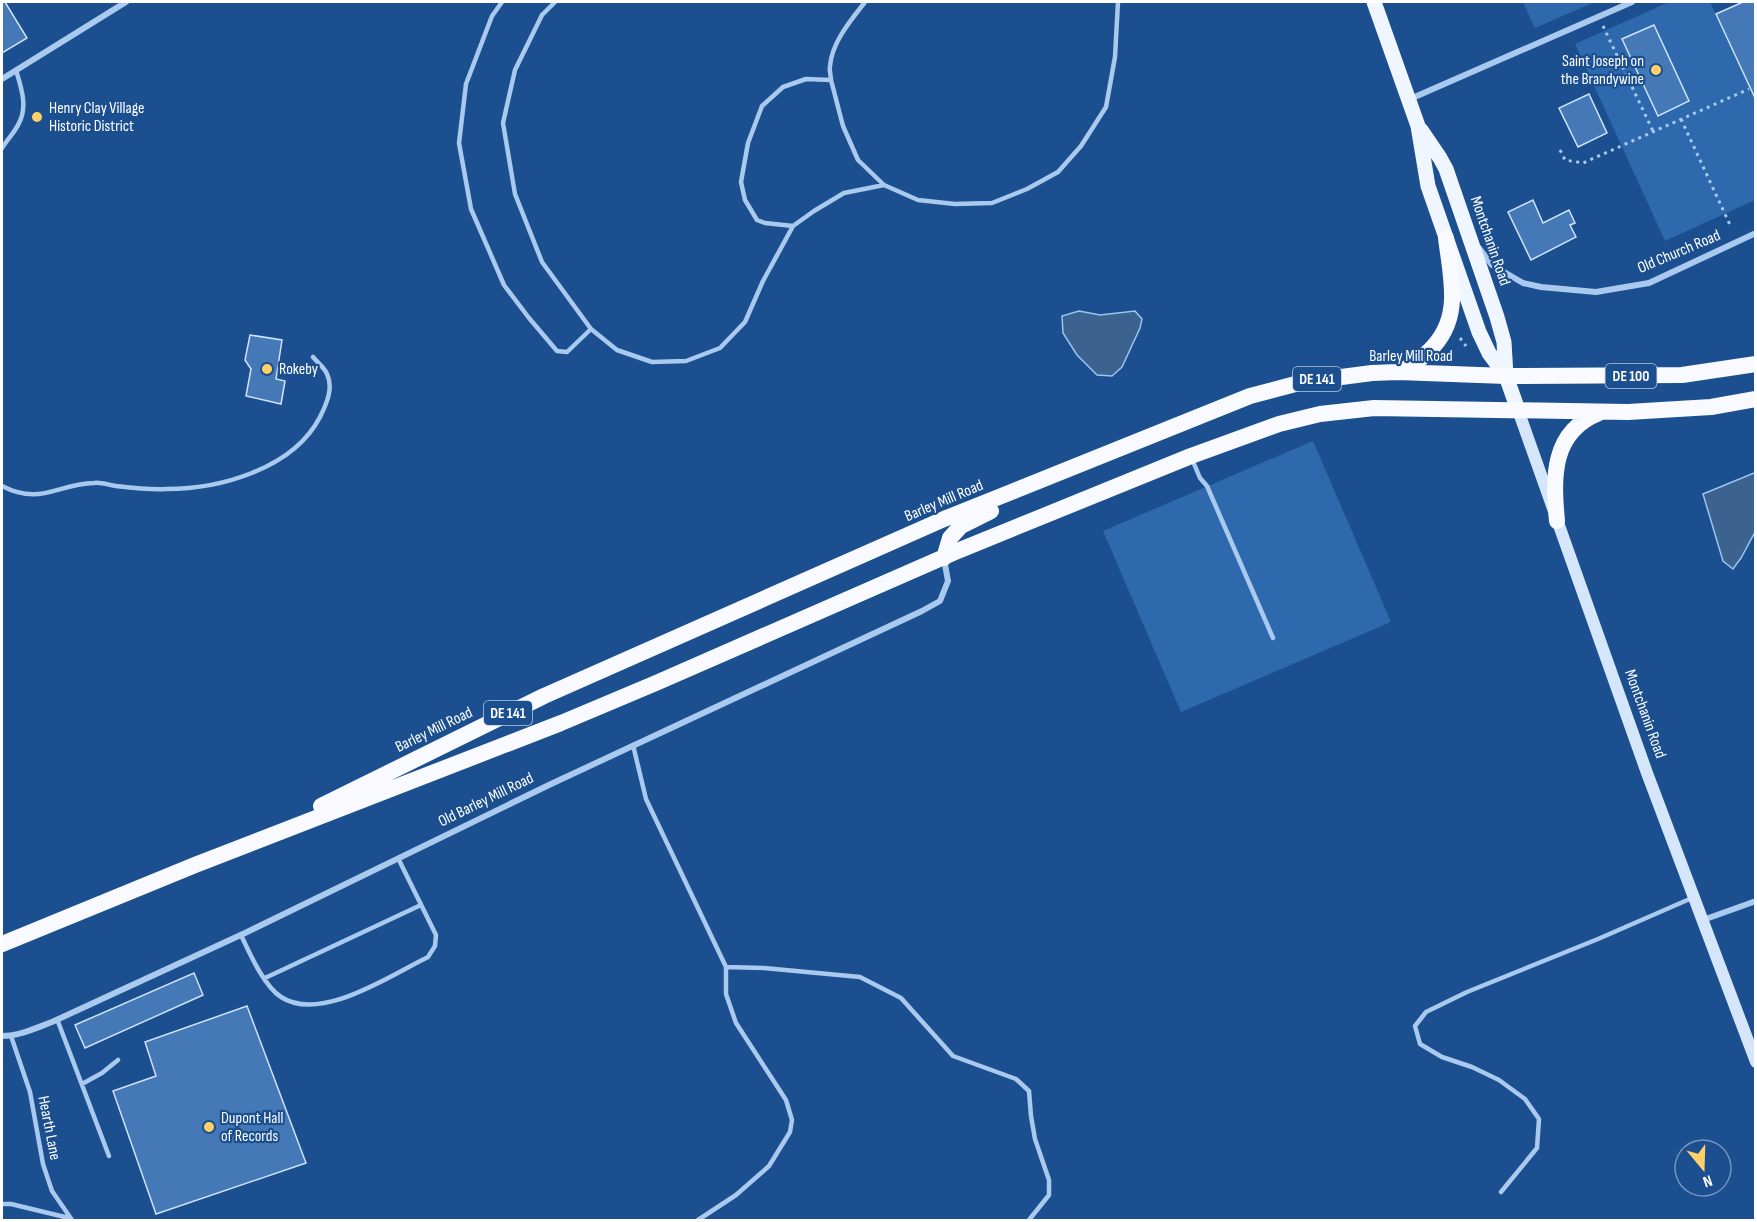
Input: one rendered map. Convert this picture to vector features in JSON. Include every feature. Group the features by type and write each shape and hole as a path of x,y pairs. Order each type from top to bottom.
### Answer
{"highway":[{"path":"1398,372 1422,358 1436,345 1449,325 1452,294 1446,238"},
{"name":"Barley Mill Road","path":"195,865 319,807 544,696 944,519 1250,396 1330,377 1398,372 1506,376 1682,375 1755,364"},
{"name":"Barley Mill Road","path":"2,944 195,865 561,723 944,558 1191,456 1279,424 1320,414 1350,410 1409,407 1600,413 1683,410 1755,399"},
{"path":"1557,521 1555,475 1561,448 1574,429 1589,417 1600,413"},
{"path":"944,558 950,538 961,526 991,511 1090,471 1137,441"}],"main road":[{"name":"Montchanin Road","path":"1374,2 1418,126 1428,186 1446,238 1482,338 1489,353 1506,376 1647,773 1755,1062"},
{"name":"Montchanin Road","path":"1418,126 1436,150 1446,169 1500,325 1505,348 1506,376"}],"street":[{"path":"2,79 126,2"},
{"path":"1409,100 1632,2"},
{"name":"Old Church Road","path":"1463,218 1477,245 1492,265 1523,283 1596,292 1649,283 1755,233"},
{"name":"Old Barley Mill Road","path":"2,1036 11,1036 57,1019 241,935 633,745 940,601 948,581 944,558"},
{"path":"1703,920 1755,900"}],"lane":[{"path":"502,2 492,16 466,84 459,143 471,209 504,285 557,351 567,352 591,329"},
{"path":"555,2 542,15 515,70 503,123 515,194 542,262 591,329 617,350 652,362 687,361 720,348 745,322 763,281 793,226 813,211 844,194 884,185"},
{"path":"865,2 846,28 833,52 830,67 831,81 843,126 858,160 884,185 918,200 955,204 992,203 1027,189 1058,172 1081,146 1106,106 1115,57 1118,2"},
{"path":"2,147 19,124 23,110 23,96 16,70"},
{"path":"793,226 757,220 745,200 741,182 748,143 762,106 783,87 806,79 831,81"},
{"path":"2,486 28,495 48,494 94,483 167,489 202,486 246,476 266,467 288,452 315,427 330,389 327,374 313,357"},
{"path":"1191,456 1200,478 1207,486 1273,638"},
{"path":"633,745 646,799 726,967 726,994 736,1023 786,1100 792,1120 790,1132 769,1166 736,1195 698,1221"},
{"path":"241,935 272,989 283,998 309,1006 346,998 428,957 435,946 436,935 398,858"},
{"path":"1501,1192 1537,1148 1539,1119 1525,1099 1499,1080 1443,1057 1420,1044 1414,1026 1426,1012 1467,992 1695,897"},
{"path":"265,978 421,905"},
{"path":"726,967 764,968 860,977 901,998 953,1056 1017,1079 1029,1091 1035,1139 1049,1180 1049,1195 1029,1221"},
{"path":"57,1019 109,1156"},
{"name":"Hearth Lane","path":"11,1036 30,1092 43,1164 52,1191 71,1219"},
{"path":"82,1084 102,1073 118,1060"},
{"path":"2,1204 11,1204 71,1219"}],"path":[{"path":"1599,16 1653,132"},
{"path":"1560,150 1565,160 1583,163 1749,89"},
{"path":"1681,119 1731,227"},
{"path":"1460,338 1466,346"}],"shaded area":[{"path":"1523,2 1595,2 1535,28"},
{"path":"1669,2 1710,2 1755,98 1755,200 1665,241 1575,44"},
{"path":"1079,311 1100,315 1135,311 1142,319 1122,367 1112,376 1097,375 1077,355 1063,333 1062,316"},
{"path":"1313,441 1391,622 1181,712 1103,531"},
{"path":"1756,473 1755,532 1733,569 1723,561 1703,494"}],"building":[{"path":"2,2 5,2 27,38 2,53"},
{"path":"1743,2 1755,2 1755,98 1716,14"},
{"name":"Saint Joseph on the Brandywine","path":"1654,25 1689,101 1658,116 1622,39"},
{"path":"1589,94 1607,133 1578,147 1559,108"},
{"path":"1533,200 1543,223 1569,210 1575,223 1570,225 1576,237 1531,260 1508,212"},
{"name":"Rokeby","path":"250,335 282,340 276,379 285,381 281,404 246,396 251,369 245,360"},
{"path":"194,973 203,995 85,1048 75,1025"},
{"name":"Dupont Hall of Records","path":"247,1006 306,1163 156,1214 113,1091 156,1076 145,1042"}],"place":[{"name":"Saint Joseph on the Brandywine","path":"1656,70"},
{"name":"Henry Clay Village Historic District","path":"37,117"},
{"name":"Rokeby","path":"267,369"},
{"name":"Dupont Hall of Records","path":"209,1127"}]}
